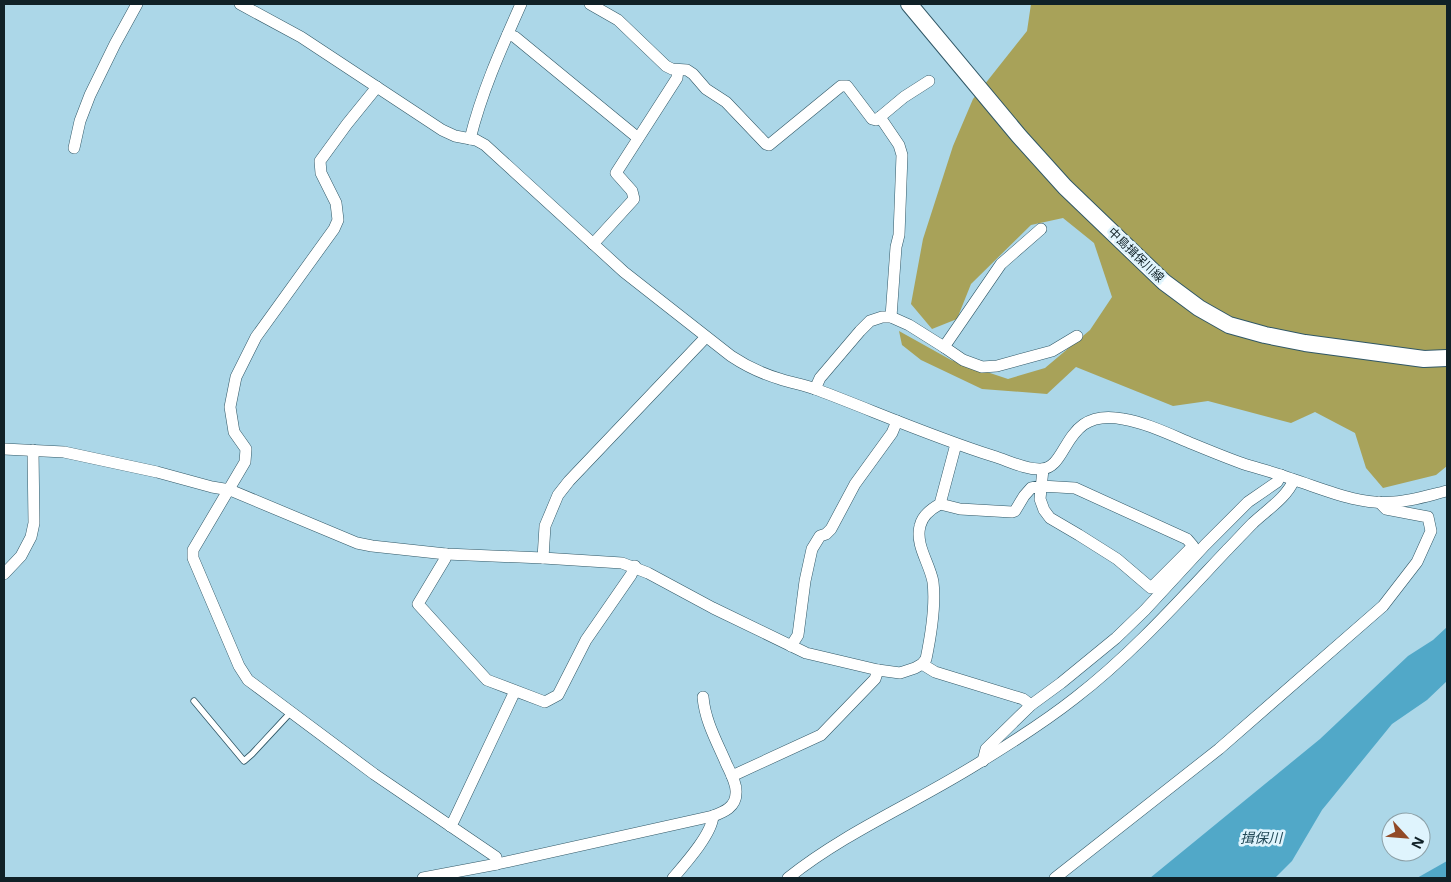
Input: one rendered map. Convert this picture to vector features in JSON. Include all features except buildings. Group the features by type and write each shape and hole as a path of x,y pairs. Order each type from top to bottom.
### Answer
{"main road":[{"name":"中島揖保川線","path":"909,4 1019,136 1065,187 1164,282 1199,308 1229,325 1273,337 1424,359 1447,358"}],"street":[{"path":"74,148 80,121 90,95 137,4"},
{"path":"240,4 301,37 442,130 455,136 476,140 485,145 624,272 743,364 779,379 815,389 956,444 1029,467 1043,469 1051,466 1071,437 1081,427 1092,419 1106,417 1125,419 1244,464 1354,500 1379,502 1407,500 1447,491"},
{"path":"470,139 494,63 521,4"},
{"path":"590,4 618,20 666,66 672,69 687,70 693,74 706,89 726,102 769,145 841,86 847,86 872,119 876,120 904,97 930,82"},
{"path":"508,34 515,37 638,138"},
{"path":"593,244 634,199 632,191 616,172 677,78 678,70"},
{"path":"377,87 320,161 321,173 336,203 338,220 334,229 256,338 236,377 230,407 234,432 246,449 245,462 193,550 193,558 239,666 248,680 374,774 496,857 496,864"},
{"path":"880,117 899,144 902,155 899,235 896,247 891,317"},
{"path":"944,347 1001,264 1041,229"},
{"path":"815,389 820,378 860,331 870,321 882,317 891,317 909,325 963,360 982,367 996,366 1052,351 1077,336"},
{"path":"543,558 545,526 558,495 569,481 706,337"},
{"path":"791,646 798,634 805,581 812,549 820,536 831,530 855,484 892,433 897,422"},
{"path":"940,504 956,444"},
{"path":"4,449 64,452 230,490 357,543 372,546 446,554 622,563 635,566 713,608 806,653 878,670 900,673 915,668 926,660 933,624 933,583 929,567 920,546 919,537 920,526 924,516 932,508 940,504 960,509 1012,512 1015,511 1024,496 1032,488 1041,486 1075,488 1187,539 1193,546 1151,588 1117,559 1080,534 1050,518 1044,510 1040,499 1041,486 1043,469"},
{"path":"4,574 21,556 32,537 34,523 33,450"},
{"path":"982,761 986,749 1031,705 1116,638 1248,502 1277,482 1281,475"},
{"path":"788,878 803,866 855,833 982,761 1076,698 1168,614 1253,524 1290,489 1294,480"},
{"path":"1055,878 1219,749 1383,606 1417,562 1431,531 1428,517 1386,509 1379,502"},
{"path":"446,554 445,559 418,604 487,680 545,702 558,695 586,640 631,575 635,566"},
{"path":"922,664 935,672 1023,699 1031,705"},
{"path":"732,776 821,735 875,679 878,670"},
{"path":"450,826 515,691"},
{"path":"422,878 496,864 713,816 726,811 734,803 736,792 732,776 708,721 703,697"},
{"path":"673,878 688,861 710,829 713,816"}],"lane":[{"path":"194,701 244,762 292,712"}],"shaded area":[{"path":"1031,4 1447,4 1447,466 1436,475 1383,488 1366,468 1355,433 1315,412 1291,423 1208,401 1173,406 1076,367 1047,394 982,389 921,360 902,345 899,331 951,360 1008,379 1045,368 1090,330 1112,297 1094,243 1063,218 1031,225 971,284 957,319 932,329 911,304 923,239 953,146 973,99 1027,31"}],"water":[{"name":"揖保川","path":"1447,627 1447,681 1427,700 1392,724 1322,810 1292,861 1275,878 1150,878 1320,739 1408,656 1433,640"},
{"path":"1447,861 1447,878 1417,878"}]}
